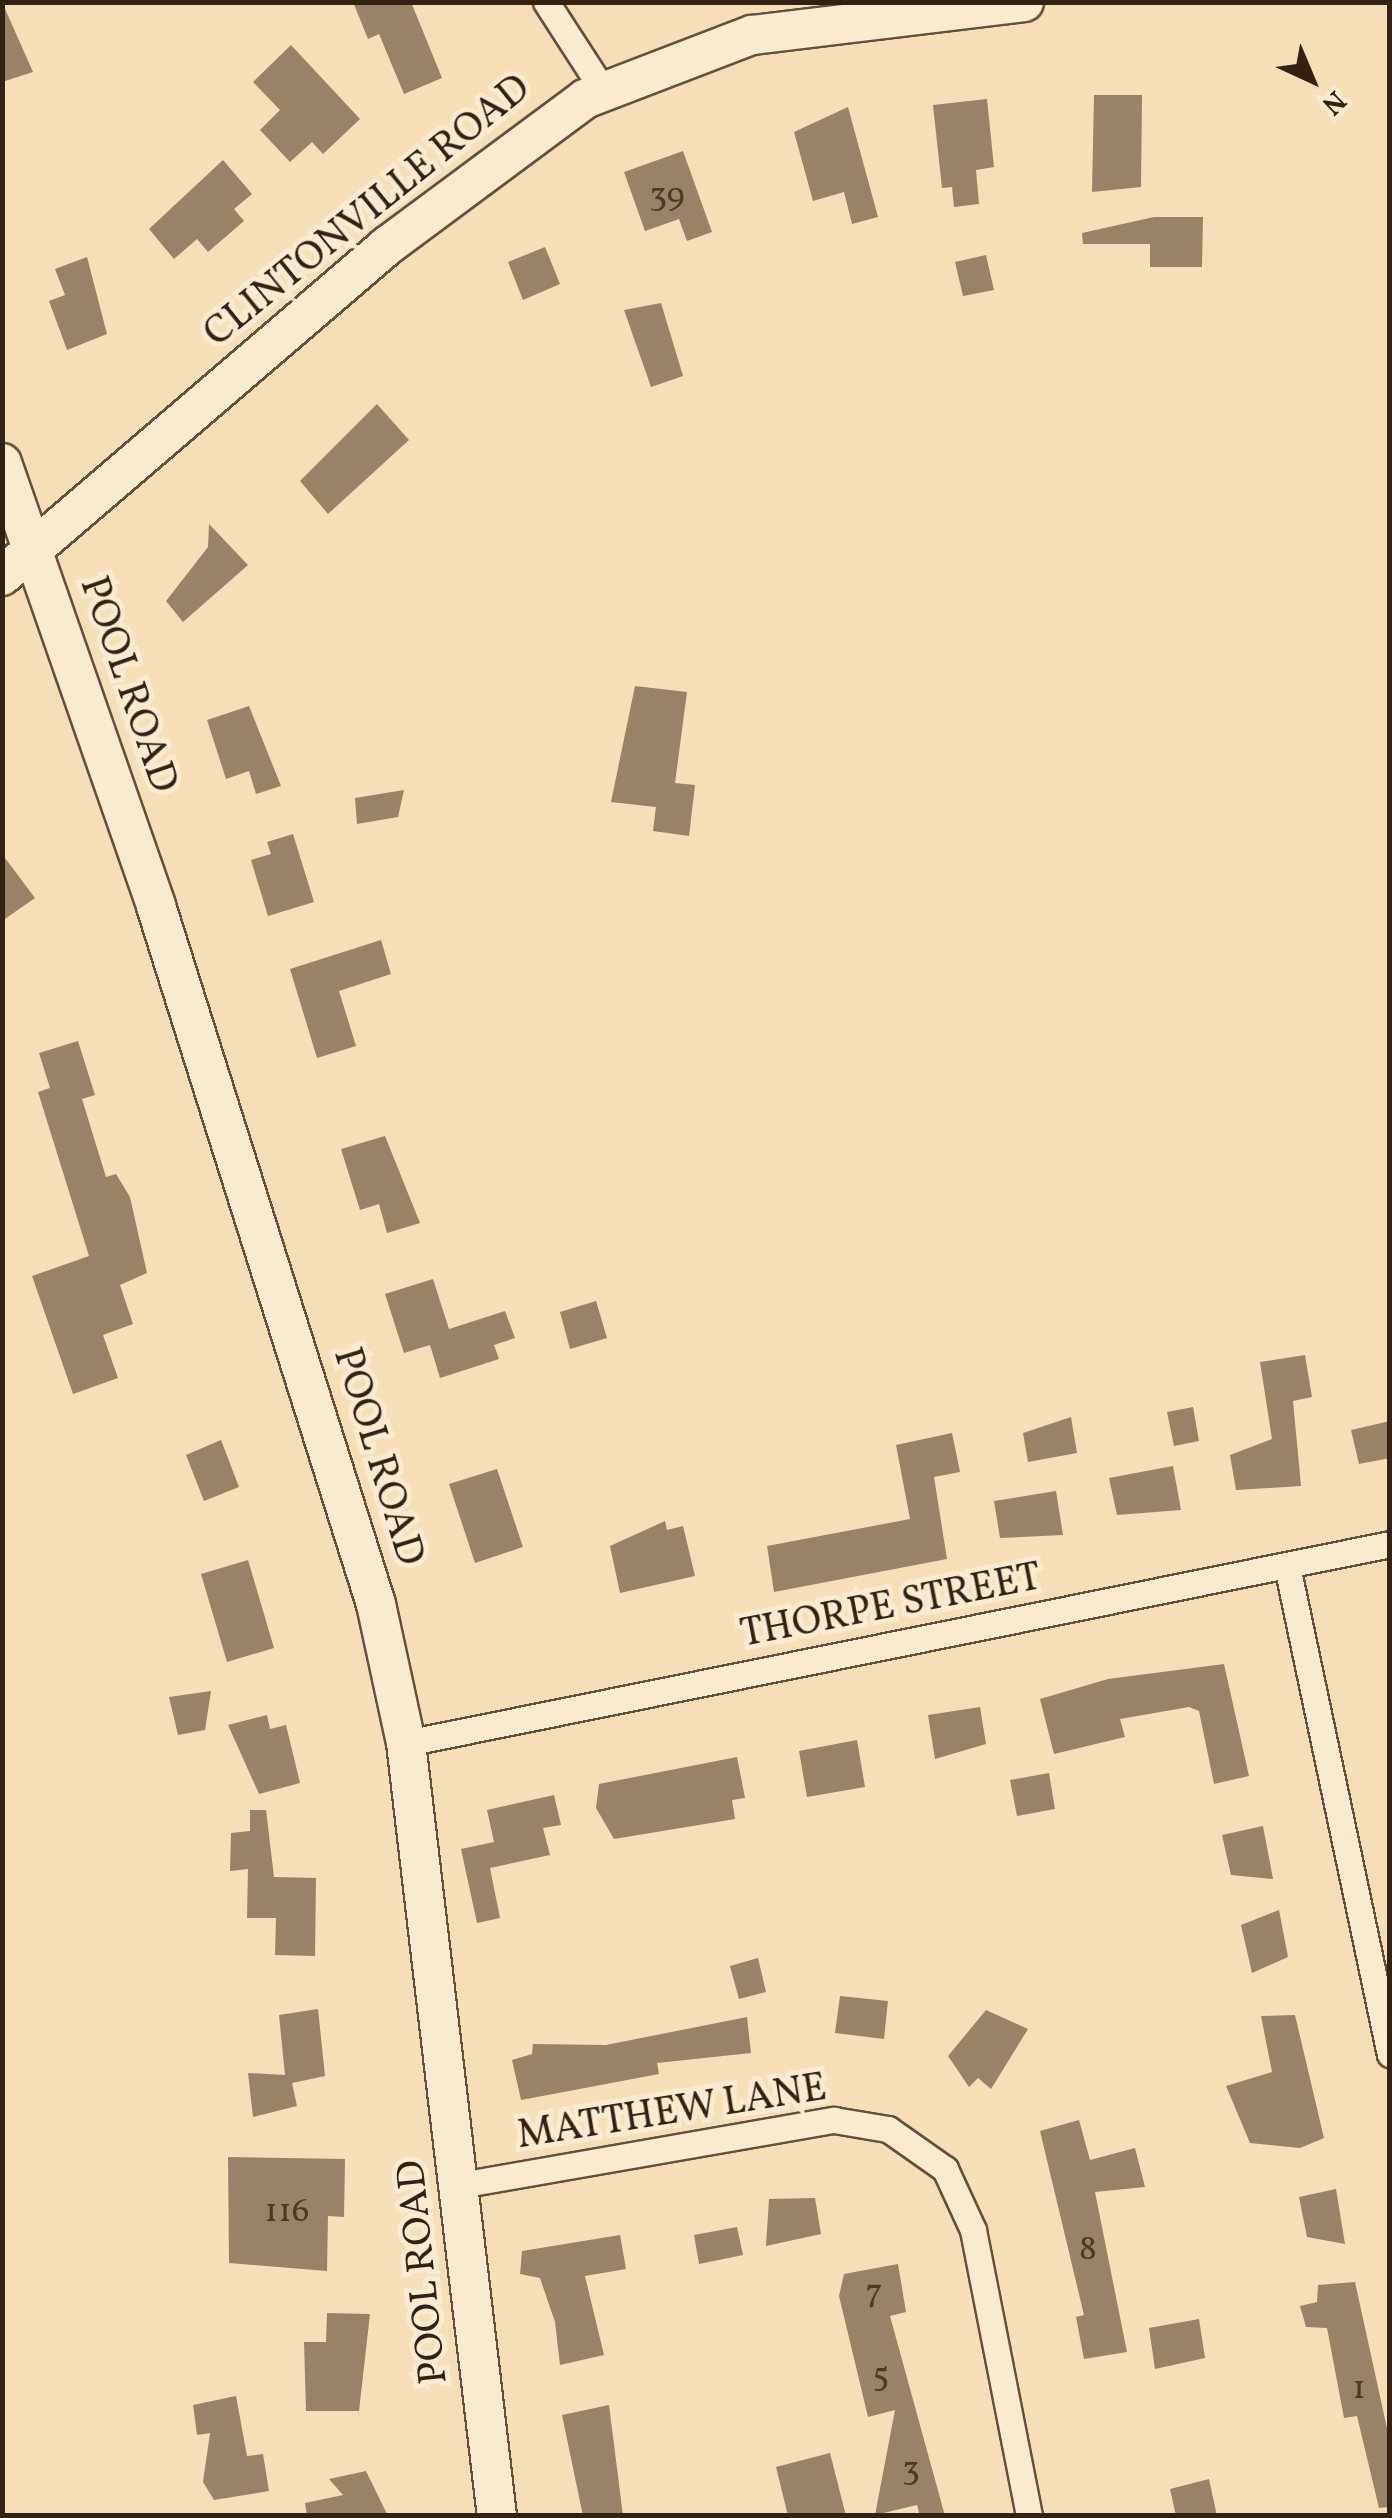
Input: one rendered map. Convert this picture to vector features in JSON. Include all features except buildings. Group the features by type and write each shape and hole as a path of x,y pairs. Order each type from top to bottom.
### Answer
{"street":[{"path":"546,2 603,90"},
{"name":"CLINTONVILLE ROAD","path":"2,576 482,170 603,90 752,35 1024,2"},
{"name":"POOL ROAD","path":"2,463 348,1509 406,1744 497,2516"},
{"name":"THORPE STREET","path":"406,1744 1390,1544"},
{"path":"1287,1566 1390,2054"},
{"name":"MATTHEW LANE","path":"460,2185 834,2120 888,2129 944,2169 974,2230 1029,2516"}]}
